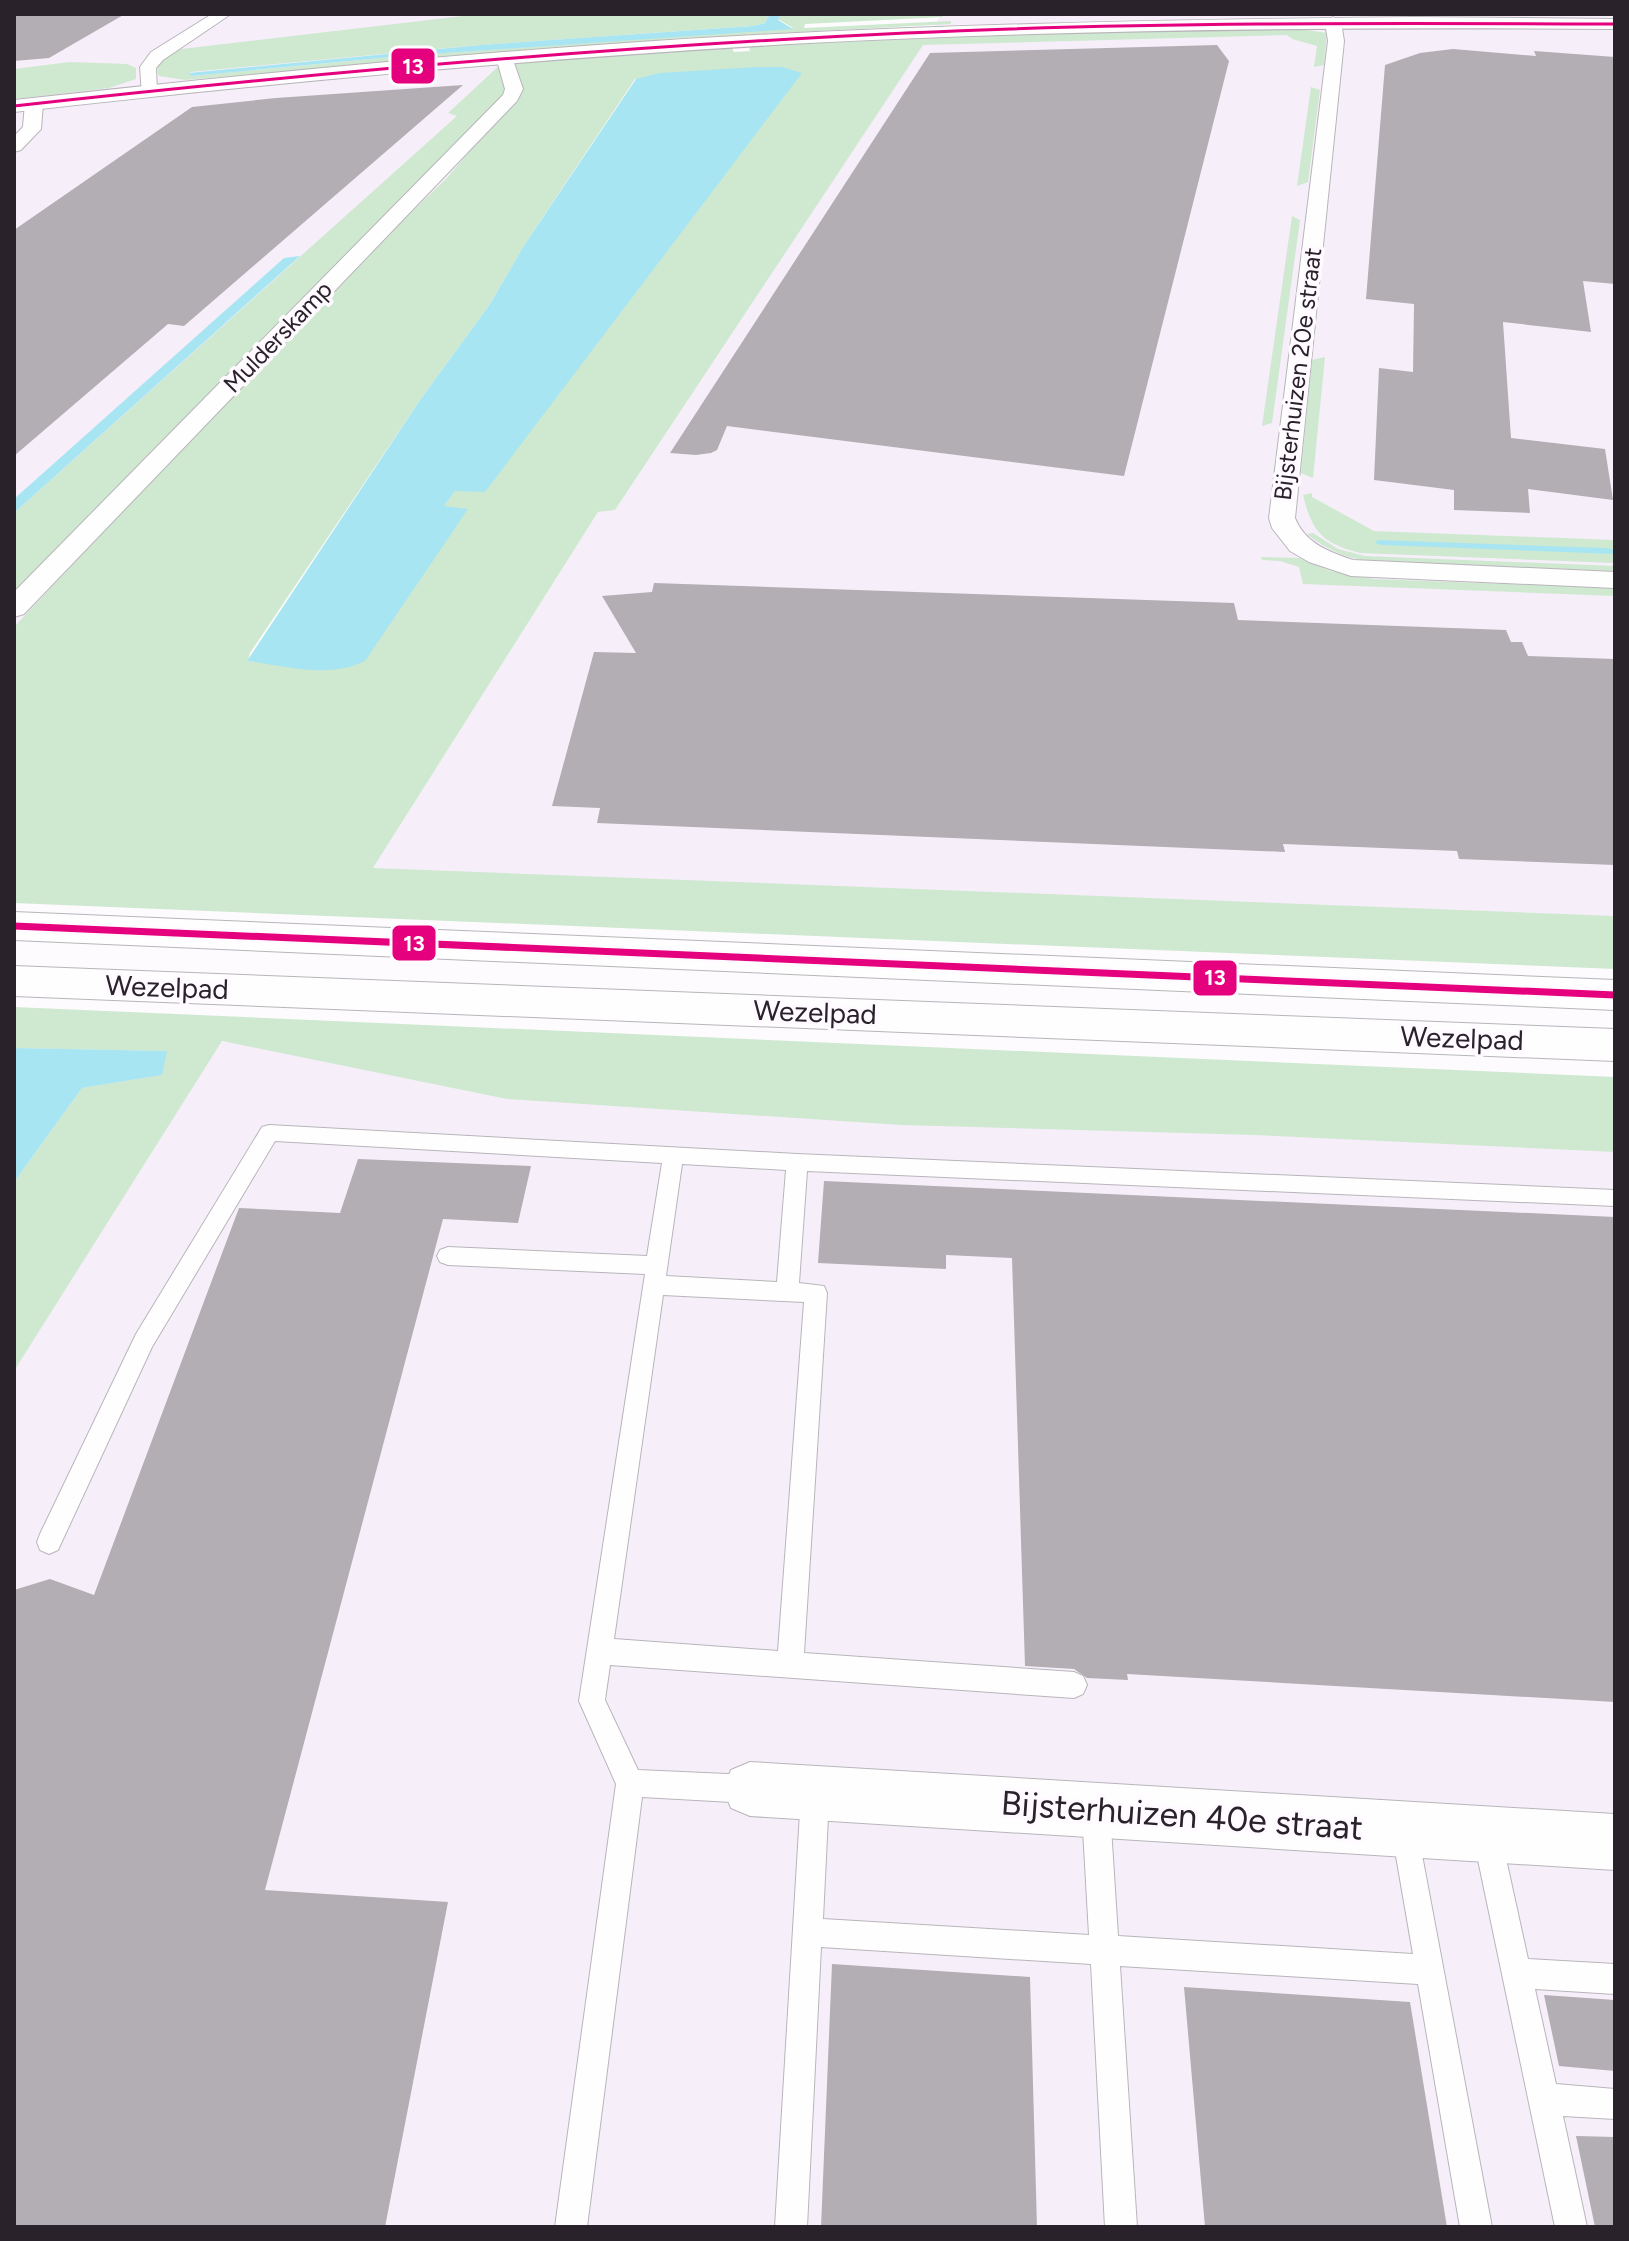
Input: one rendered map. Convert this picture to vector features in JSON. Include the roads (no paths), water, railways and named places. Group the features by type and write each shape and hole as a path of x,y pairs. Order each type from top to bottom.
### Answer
{"main road":[{"path":"14,106 504,57 947,31 1333,22 1615,24"},
{"name":"Wezelpad","path":"14,926 1615,995"},
{"name":"Wezelpad","path":"14,981 1615,1045"}],"street":[{"path":"148,91 148,67 157,56 223,14"},
{"name":"Bijsterhuizen 20e straat","path":"1333,22 1336,41 1284,494 1284,527 1289,536 1311,552 1351,568 1615,580"},
{"name":"Mulderskamp","path":"14,608 511,97 514,89 504,57"},
{"path":"14,146 32,129 34,103"},
{"name":"Bijsterhuizen 40e straat","path":"750,1789 1615,1842"}],"lane":[{"path":"49,1542 144,1341 269,1133 797,1162 1615,1198"},
{"path":"571,2227 630,1783 592,1701 673,1155"},
{"path":"787,1291 797,1162"},
{"path":"448,1256 816,1293 790,1665"},
{"path":"600,1651 1074,1685"},
{"path":"630,1783 750,1789"},
{"path":"791,2227 815,1793"},
{"path":"1096,1810 1121,2227"},
{"path":"1405,1829 1476,2227"},
{"path":"1487,1834 1571,2227"},
{"path":"807,1932 1430,1970"},
{"path":"1516,1973 1615,1979"},
{"path":"1544,2099 1615,2104"}],"water":[{"path":"770,14 781,14 778,20 793,29 403,56 192,76 189,73 481,45 753,26 765,23"},
{"path":"782,67 802,73 485,492 455,491 444,506 468,509 365,661 322,670 247,661 420,400 490,304 523,247 636,79 660,73"},
{"path":"300,256 14,513 14,499 284,258"},
{"path":"1378,540 1604,548 1612,549 1615,554 1381,545 1375,543"},
{"path":"14,1048 167,1051 162,1075 82,1088 14,1182"}]}
